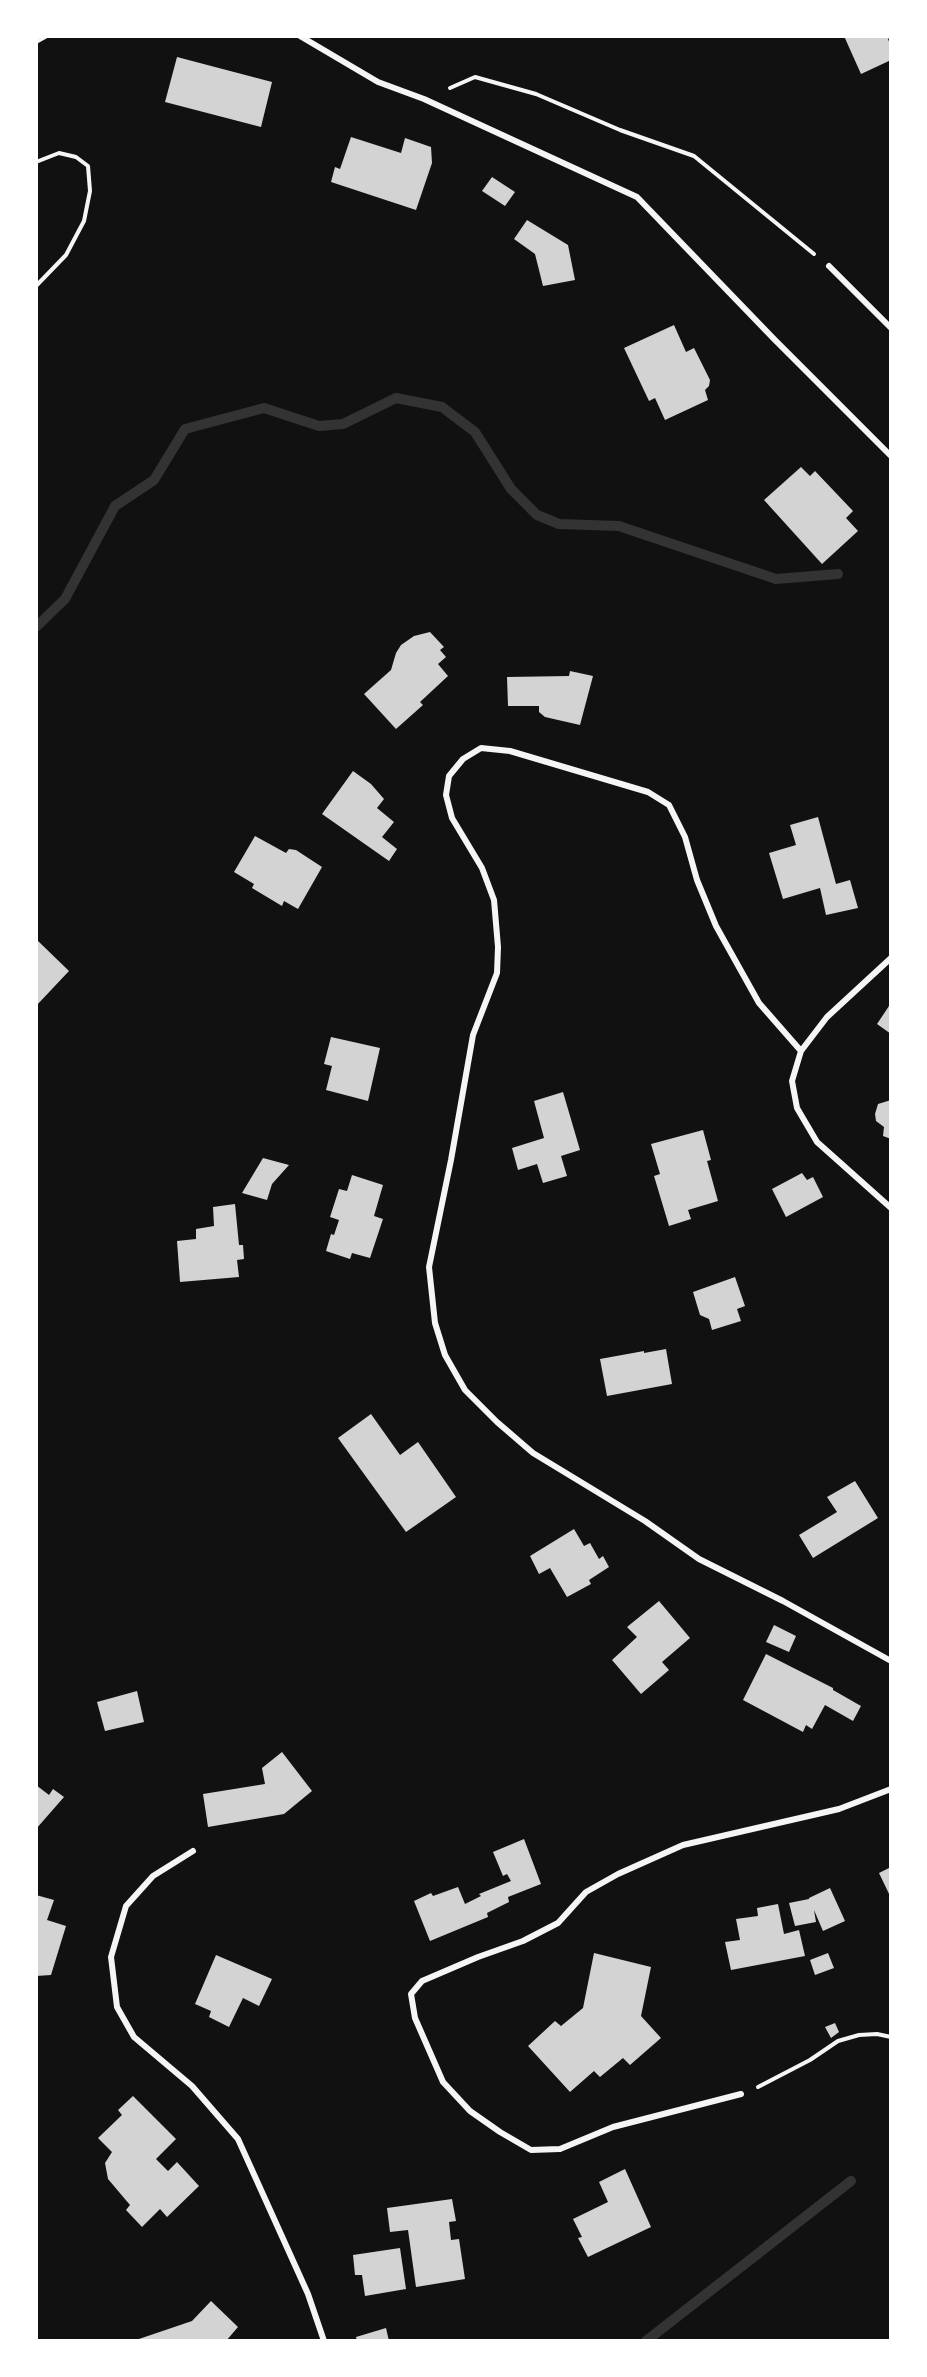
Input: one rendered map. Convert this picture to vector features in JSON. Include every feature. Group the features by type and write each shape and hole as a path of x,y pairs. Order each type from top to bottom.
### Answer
{"street":[{"path":"36,41 45,36"},
{"path":"300,36 378,82 424,99 637,197 891,456"},
{"path":"829,266 891,328"},
{"path":"801,1051 759,1003 716,926 698,880 685,837 669,805 648,792 510,751 481,748 463,759 449,776 446,795 452,818 482,868 494,900 498,947 497,973 473,1035 429,1267 435,1323 446,1355 465,1390 533,1453 645,1521 699,1558 783,1601 891,1661"},
{"path":"891,958 827,1017 801,1051 792,1081 797,1108 817,1142 891,1208"},
{"path":"741,2094 613,2127 560,2149 531,2150 470,2111 443,2082 416,2018 411,1994 422,1981 523,1941 558,1923 586,1892 618,1874 683,1845 839,1809 891,1789"},
{"path":"193,1851 153,1876 126,1906 111,1957 117,2007 134,2037 192,2086 238,2139 308,2294 324,2341"}],"path":[{"path":"424,99 475,77 536,94 620,130 694,156 829,266"},
{"path":"36,162 59,153 76,157 88,166 90,191 84,221 66,255 36,286"},
{"path":"741,2094 810,2060 838,2041 860,2035 877,2034 891,2037"}],"building":[{"path":"844,36 891,36 888,39 891,47 891,60 861,74"},
{"path":"177,57 272,82 261,127 165,102"},
{"path":"351,137 401,153 405,138 431,147 432,163 416,210 331,182 335,167 340,169"},
{"path":"492,177 515,192 505,206 482,191"},
{"path":"527,220 568,245 575,280 543,286 535,254 514,239"},
{"path":"674,325 686,352 694,348 710,380 705,390 708,400 665,420 655,398 649,401 624,348"},
{"path":"801,467 810,476 815,471 853,511 846,518 858,531 822,564 764,500"},
{"path":"430,632 444,647 440,650 446,657 438,664 448,676 420,702 423,705 396,729 364,694 391,670 401,645 414,636"},
{"path":"570,671 593,676 580,725 545,717 539,712 539,706 508,706 507,677 569,676"},
{"path":"353,771 371,784 384,799 377,808 394,822 382,837 397,849 389,861 322,814"},
{"path":"818,817 836,884 850,880 858,908 826,915 820,888 783,899 769,853 796,845 790,825"},
{"path":"255,836 286,853 289,849 296,850 322,867 298,909 284,901 282,906 252,888 254,884 234,872"},
{"path":"36,939 69,971 36,1006"},
{"path":"889,1006 891,1007 891,1034 877,1024"},
{"path":"331,1037 380,1048 368,1101 326,1090 332,1066 324,1064"},
{"path":"563,1092 580,1150 561,1156 567,1176 543,1183 537,1164 518,1170 512,1148 544,1138 534,1101"},
{"path":"891,1100 891,1139 883,1136 884,1127 876,1121 875,1114 878,1104"},
{"path":"703,1130 711,1160 707,1161 718,1201 688,1210 691,1219 669,1226 654,1176 660,1174 651,1144"},
{"path":"263,1158 289,1165 272,1184 267,1200 242,1193"},
{"path":"802,1173 807,1180 813,1177 823,1197 786,1217 772,1189"},
{"path":"352,1175 383,1185 374,1216 383,1219 370,1258 352,1253 350,1259 326,1251 331,1234 334,1235 339,1220 330,1217 339,1189 347,1191"},
{"path":"235,1204 239,1245 243,1245 244,1259 237,1260 239,1277 180,1282 177,1241 196,1239 196,1229 214,1226 213,1207"},
{"path":"735,1277 745,1306 737,1309 741,1321 712,1330 709,1319 700,1315 693,1292"},
{"path":"666,1349 672,1384 607,1396 600,1359"},
{"path":"371,1414 400,1455 418,1442 456,1497 406,1532 338,1438"},
{"path":"855,1481 878,1518 813,1558 799,1535 837,1512 827,1497"},
{"path":"574,1529 584,1546 590,1543 599,1559 603,1556 609,1567 589,1580 591,1584 567,1597 550,1568 539,1574 530,1556"},
{"path":"659,1601 690,1638 662,1662 669,1670 641,1694 612,1660 637,1637 627,1627"},
{"path":"774,1625 796,1636 789,1652 766,1642"},
{"path":"766,1654 833,1688 861,1706 853,1721 825,1705 812,1729 806,1725 803,1732 743,1700"},
{"path":"137,1691 144,1722 105,1731 97,1702"},
{"path":"282,1752 312,1791 284,1814 208,1827 203,1794 265,1784 262,1768"},
{"path":"36,1785 49,1795 53,1789 64,1797 36,1829"},
{"path":"524,1839 541,1884 508,1897 509,1902 487,1913 488,1917 430,1941 414,1901 431,1893 433,1896 458,1887 465,1904 481,1896 479,1894 511,1881 507,1874 503,1876 493,1852"},
{"path":"891,1867 891,1898 879,1873"},
{"path":"830,1888 845,1921 823,1931 814,1910 816,1922 795,1926 789,1903 809,1899"},
{"path":"36,1895 54,1900 47,1920 66,1926 51,1975 36,1976"},
{"path":"778,1904 784,1934 799,1930 805,1956 731,1970 725,1942 740,1940 736,1919 758,1916 757,1908"},
{"path":"594,1953 651,1967 641,2016 661,2038 630,2065 623,2058 600,2077 594,2071 570,2092 528,2046 555,2021 561,2026 583,2008"},
{"path":"828,1953 834,1968 815,1975 810,1960"},
{"path":"216,1955 272,1979 259,2006 243,1998 229,2027 209,2017 211,2011 195,2004"},
{"path":"835,2023 839,2032 831,2038 825,2027"},
{"path":"133,2096 176,2139 156,2159 168,2171 177,2162 199,2186 167,2217 160,2209 142,2227 126,2210 130,2205 108,2179 105,2163 112,2152 98,2138 122,2115 118,2110"},
{"path":"625,2169 651,2227 588,2257 578,2238 582,2237 573,2219 608,2202 599,2182"},
{"path":"452,2199 456,2221 449,2222 451,2240 459,2239 465,2279 416,2287 408,2230 390,2232 387,2208"},
{"path":"400,2248 406,2289 365,2296 362,2275 355,2275 353,2255"},
{"path":"211,2301 238,2327 226,2341 133,2341 192,2321"},
{"path":"386,2328 389,2341 357,2341 356,2337"}],"waterway":[{"path":"36,627 65,599 115,506 154,480 185,429 264,408 319,426 343,424 396,398 442,407 475,432 511,489 537,515 559,524 619,526 776,579 838,574"},
{"path":"646,2341 851,2181"}]}
